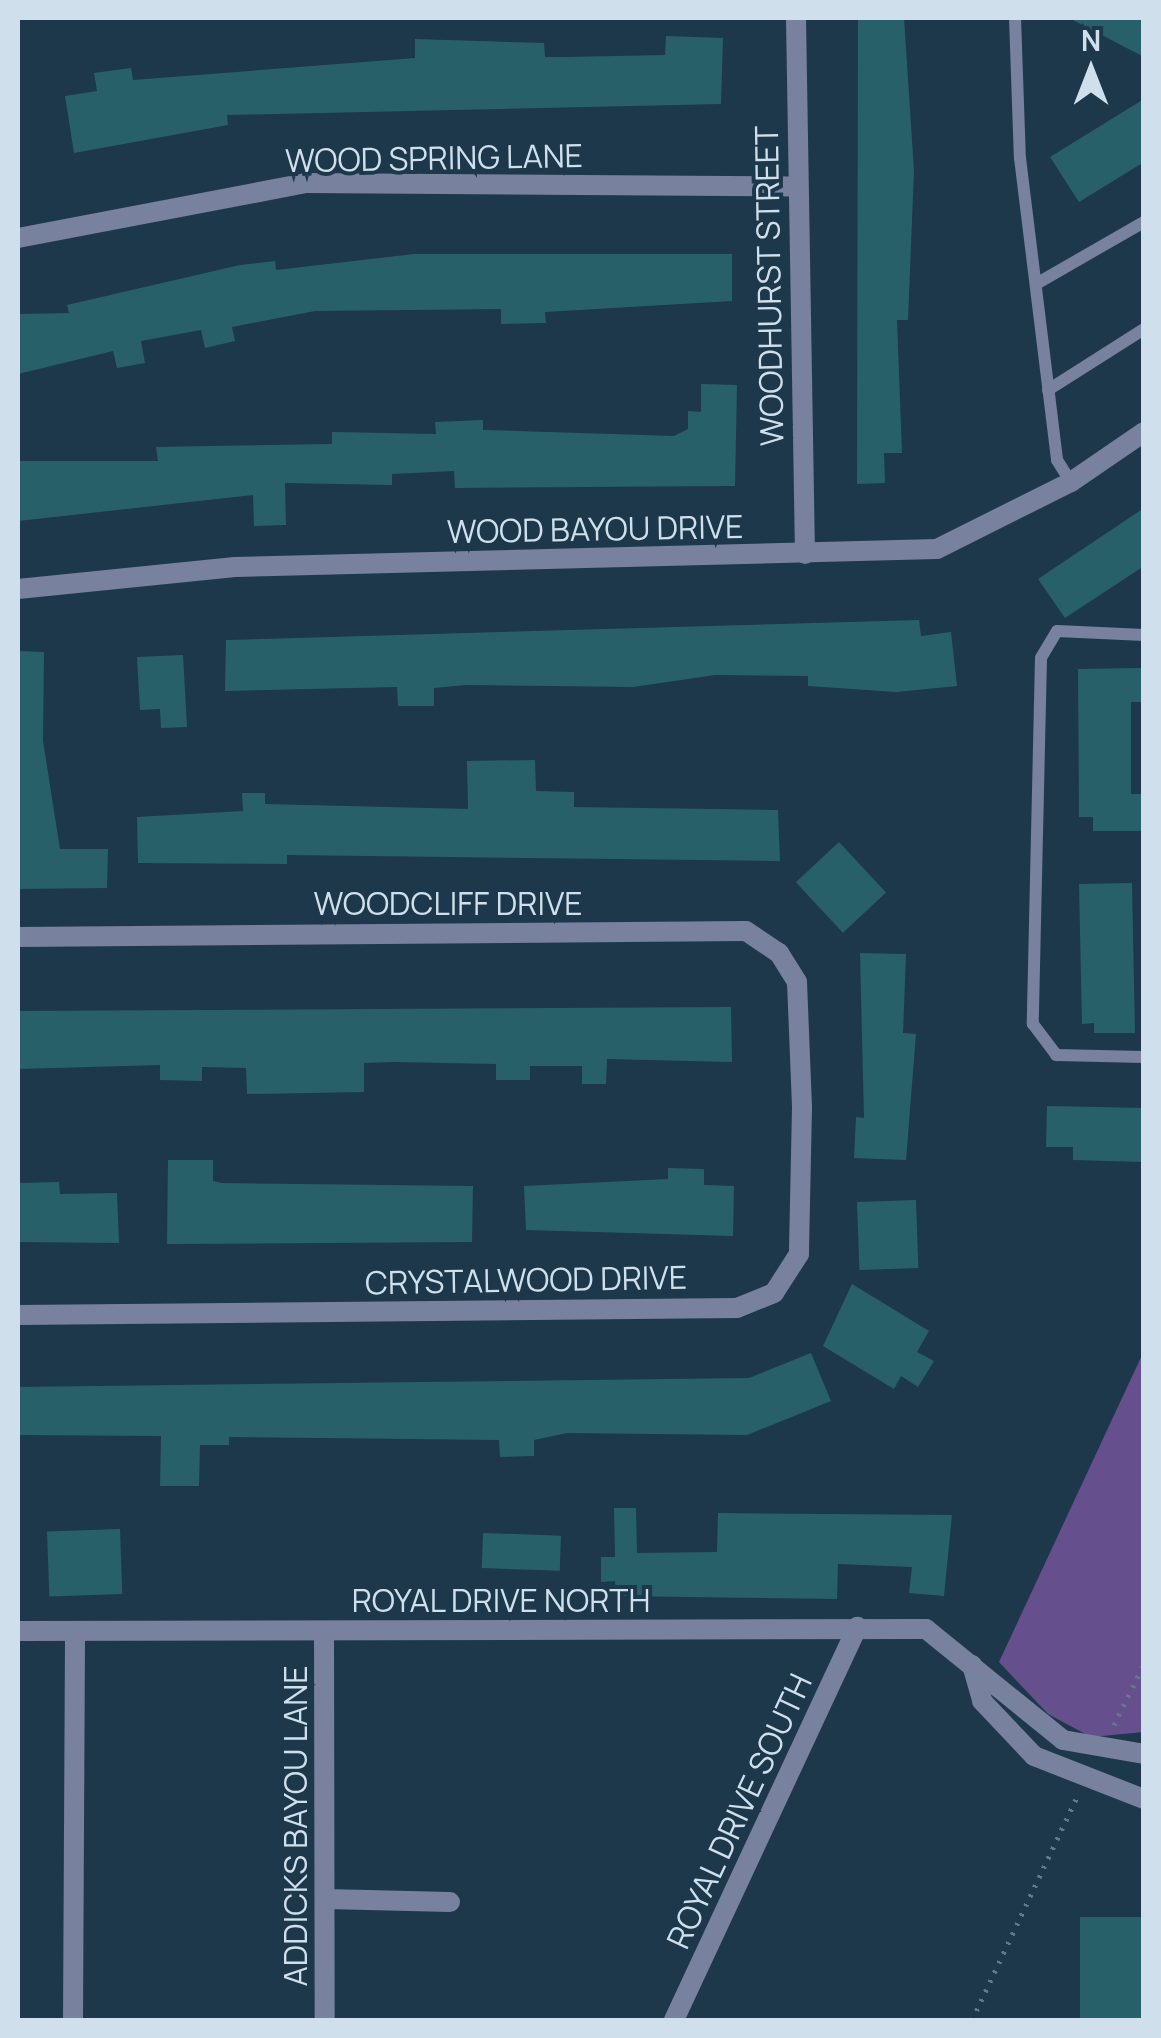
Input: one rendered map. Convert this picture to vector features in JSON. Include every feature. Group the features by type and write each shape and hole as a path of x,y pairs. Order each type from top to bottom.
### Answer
{"street":[{"name":"WOODHURST STREET","path":"796,18 805,554"},
{"name":"WOOD SPRING LANE","path":"18,238 305,183 796,186"},
{"name":"WOOD BAYOU DRIVE","path":"18,588 236,567 938,549 1071,482 1144,432"},
{"name":"WOODCLIFF DRIVE","path":"18,937 746,931 779,953 796,982 800,1042"},
{"name":"CRYSTALWOOD DRIVE","path":"18,1315 736,1308 774,1293 799,1254 800,1042"},
{"name":"ROYAL DRIVE SOUTH","path":"674,2020 857,1628"},
{"name":"ROYAL DRIVE NORTH","path":"18,1631 926,1629 1063,1740 1144,1754"},
{"path":"73,2020 75,1631"},
{"name":"ADDICKS BAYOU LANE","path":"324,1632 325,2020"},
{"name":"ROYAL DRIVE NORTH","path":"972,1665 982,1701 1034,1756 1144,1799"},
{"path":"326,1899 450,1902"}],"lane":[{"path":"1015,18 1036,284 1056,460 1071,482"},
{"path":"1036,284 1144,222"},
{"path":"1048,390 1144,329"},
{"path":"1144,635 1058,631 1042,658 1033,1024 1056,1055 1144,1057"}],"path":[{"path":"1110,1734 1144,1664"},
{"path":"972,2020 1076,1798"}],"shaded area":[{"path":"1143,1353 1144,1732 1091,1737 1048,1714 999,1662"}],"building":[{"path":"858,18 904,18 914,171 908,320 897,320 902,453 884,453 885,483 857,484"},
{"path":"1069,18 1144,18 1144,57"},
{"path":"666,36 723,38 721,104 227,115 228,125 74,153 65,96 97,91 94,73 131,68 133,80 415,58 415,39 544,43 545,57 567,57 665,55"},
{"path":"1144,99 1144,162 1079,202 1050,157"},
{"path":"414,254 732,254 732,301 545,312 546,323 501,324 501,309 315,311 232,327 235,341 205,348 201,330 141,341 145,363 117,368 113,351 18,374 18,314 69,313 67,305 240,265 275,261 276,270"},
{"path":"701,384 737,385 735,486 455,488 454,471 392,474 392,485 285,483 286,525 254,526 253,495 18,521 18,461 158,461 156,447 332,444 332,432 436,434 435,422 483,420 483,430 674,436 688,429 688,411 701,412"},
{"path":"1144,508 1144,566 1065,618 1038,579"},
{"path":"919,620 921,636 951,632 957,686 896,692 808,686 808,676 715,675 633,687 434,688 434,706 398,706 397,687 225,691 226,640"},
{"path":"18,651 44,652 43,741 60,849 108,849 107,888 18,889"},
{"path":"183,655 187,727 161,728 160,709 140,710 137,657"},
{"path":"1143,668 1143,702 1131,702 1131,794 1144,794 1144,831 1093,831 1093,817 1079,817 1078,669"},
{"path":"535,760 536,791 574,792 574,807 778,810 780,861 287,855 287,864 138,863 137,817 243,811 242,793 265,793 265,804 468,809 467,761"},
{"path":"839,842 886,892 843,933 796,882"},
{"path":"1132,883 1135,1033 1094,1033 1094,1023 1082,1024 1079,884"},
{"path":"860,953 906,954 903,1033 916,1034 906,1160 854,1158 856,1117 864,1118"},
{"path":"731,1007 732,1062 607,1059 606,1084 582,1084 582,1066 530,1066 530,1080 496,1080 496,1064 394,1062 364,1063 364,1092 247,1094 246,1068 202,1067 202,1081 160,1080 160,1065 18,1069 18,1011"},
{"path":"1047,1106 1144,1108 1144,1162 1073,1160 1073,1147 1046,1147"},
{"path":"168,1160 213,1160 213,1181 222,1183 473,1186 472,1242 167,1244"},
{"path":"668,1168 704,1169 704,1185 734,1186 733,1236 526,1230 524,1186 668,1179"},
{"path":"59,1182 60,1194 117,1193 119,1243 18,1242 18,1183"},
{"path":"916,1200 918,1268 859,1270 857,1202"},
{"path":"852,1284 929,1331 917,1352 934,1361 918,1387 901,1376 894,1389 823,1346"},
{"path":"811,1353 831,1401 747,1435 567,1433 534,1440 534,1456 500,1457 499,1440 229,1437 229,1445 200,1445 199,1486 160,1486 161,1436 18,1435 18,1387 749,1378"},
{"path":"614,1508 636,1508 637,1553 717,1552 718,1513 952,1515 944,1596 909,1593 912,1567 838,1564 837,1599 616,1596 615,1581 601,1582 601,1557 615,1557"},
{"path":"120,1529 122,1594 49,1597 47,1532"},
{"path":"483,1533 561,1536 560,1571 482,1568"},
{"path":"1080,1917 1144,1917 1144,2020 1080,2020"}]}
